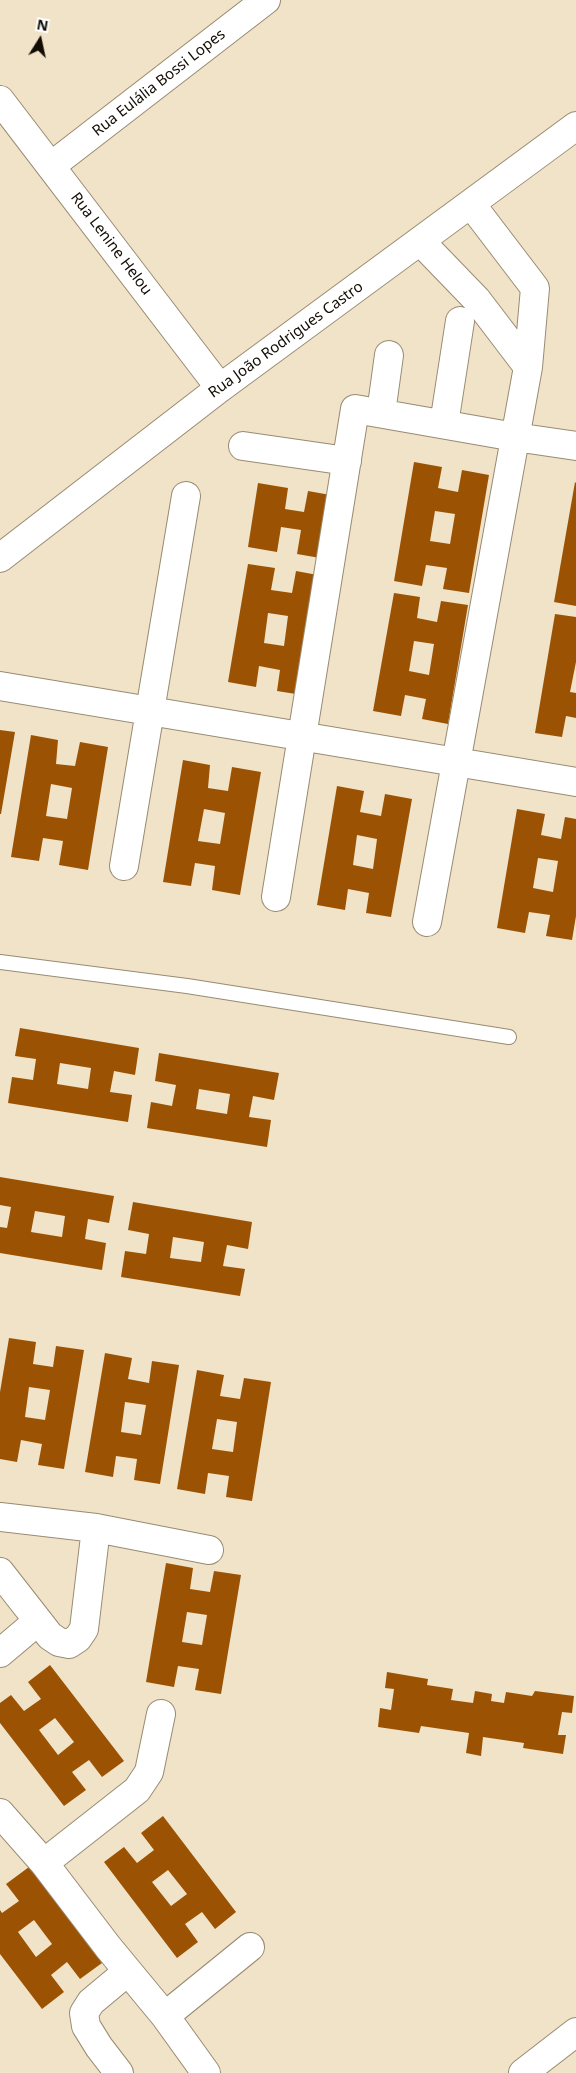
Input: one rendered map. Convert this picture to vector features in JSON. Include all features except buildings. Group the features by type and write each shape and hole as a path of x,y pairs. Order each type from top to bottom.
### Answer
{"street":[{"name":"Rua Eulália Bossi Lopes","path":"51,166 266,0"},
{"name":"Rua Lenine Helou","path":"0,100 220,388"},
{"name":"Rua João Rodrigues Castro","path":"0,558 220,388 576,126"},
{"path":"428,922 528,367 535,288 470,204"},
{"path":"420,241 476,300 528,367"},
{"path":"444,424 460,321"},
{"path":"380,413 390,354"},
{"path":"276,897 355,409 576,446"},
{"path":"243,446 347,461"},
{"path":"124,866 186,496"},
{"path":"0,686 456,760 576,782"},
{"path":"0,1517 96,1528 209,1550"},
{"path":"0,1572 50,1636 59,1642 69,1644 78,1638 84,1629 96,1528"},
{"path":"0,1652 38,1621"},
{"path":"44,1864 137,1790 149,1772 160,1714"},
{"path":"1,1817 44,1864 127,1972 165,2016 206,2073"},
{"path":"165,2016 250,1947"},
{"path":"120,2073 99,2047 86,2026 84,2013 90,2002 127,1972"},
{"path":"523,2073 576,2032"}],"lane":[{"path":"0,962 187,986 509,1037"}]}
